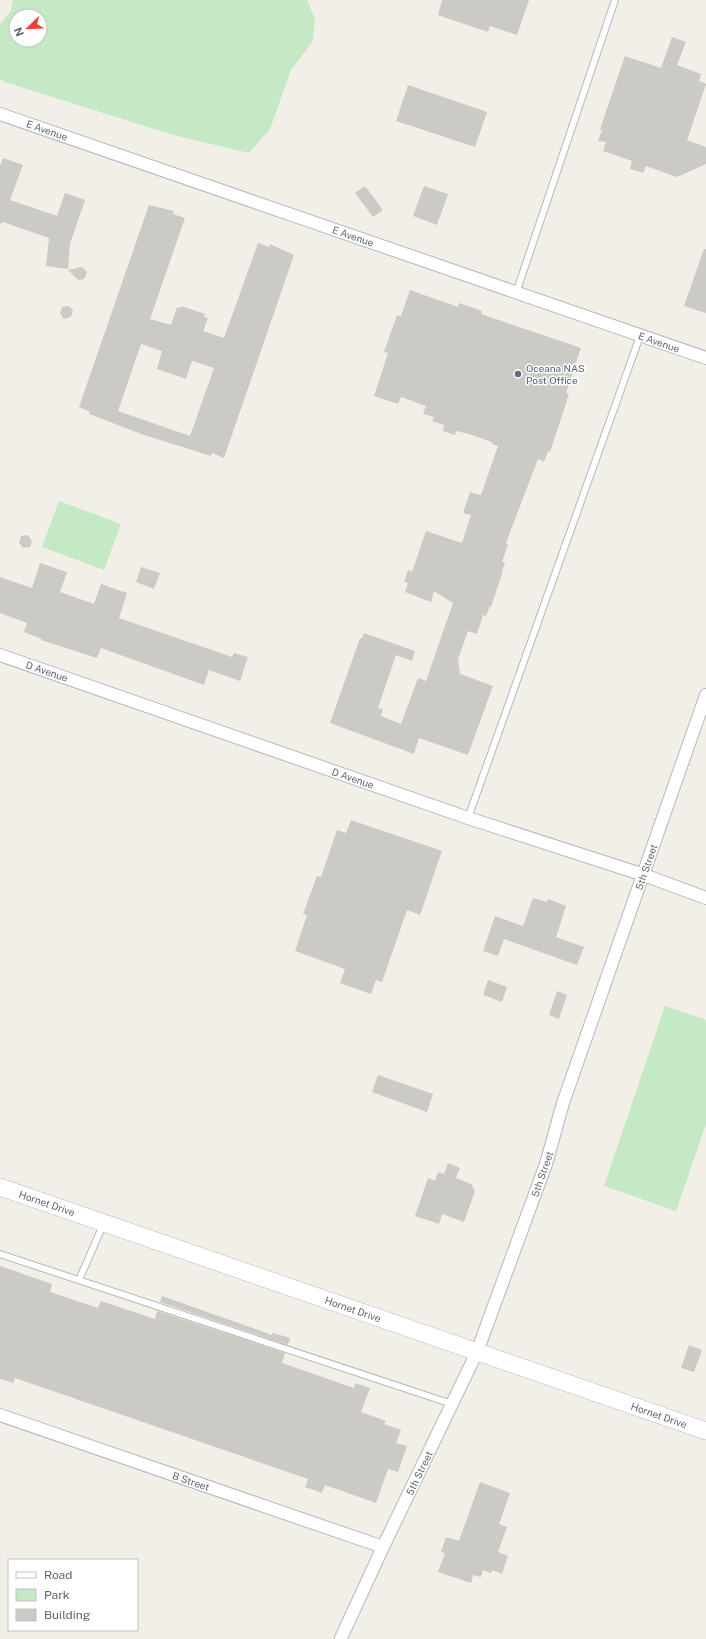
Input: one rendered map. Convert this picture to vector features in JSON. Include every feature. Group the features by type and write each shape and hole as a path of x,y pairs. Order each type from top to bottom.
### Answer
{"main road":[{"name":"Hornet Drive","path":"0,1187 706,1431"}],"street":[{"name":"E Avenue","path":"0,114 706,358"},
{"name":"D Avenue","path":"0,655 468,818 644,875 706,898"},
{"name":"5th Street","path":"341,1638 477,1352 546,1164 563,1103 706,695"},
{"name":"B Street","path":"0,1415 383,1547"}],"lane":[{"path":"516,293 615,0"},
{"path":"468,818 640,336"},
{"path":"79,1280 104,1223"},
{"path":"0,1254 452,1404"}],"green space":[{"path":"13,0 307,0 315,19 313,41 291,70 270,129 249,153 173,135 5,82 0,79 0,24 8,15 8,48 48,48 48,8 12,8"},
{"path":"59,501 121,524 104,570 42,547"},
{"path":"665,1006 706,1020 706,1124 676,1211 604,1186"}],"building":[{"path":"442,0 529,0 517,35 490,26 488,32 438,15"},
{"path":"672,37 686,42 677,65 701,74 699,81 706,84 687,140 706,147 706,164 677,177 646,166 643,173 630,169 632,161 603,151 606,142 598,141 602,130 600,129 625,56 661,68"},
{"path":"408,85 487,112 475,147 396,121"},
{"path":"3,158 23,165 10,200 57,216 65,193 85,200 70,244 68,269 46,266 49,238 3,222 0,224 0,166"},
{"path":"365,186 383,210 373,217 355,193"},
{"path":"424,186 448,194 437,225 413,216"},
{"path":"149,205 174,211 173,214 185,218 150,319 171,325 177,307 180,308 181,306 205,314 204,317 208,318 203,331 224,338 258,243 269,247 270,244 294,255 224,458 212,453 211,456 144,435 89,414 90,412 79,407","holes":["141,344 162,351 157,369 186,379 192,361 214,368 190,436 118,411"]},
{"path":"704,249 706,249 706,313 684,306"},
{"path":"82,267 87,272 84,279 78,280 68,270"},
{"path":"410,290 458,307 459,303 482,311 481,314 581,348 566,393 569,394 550,452 548,451 544,462 538,459 506,543 508,544 502,562 505,563 491,607 490,606 486,616 483,615 477,634 468,631 458,659 460,674 493,686 468,755 419,738 414,754 330,723 360,638 362,638 364,633 415,651 412,661 396,655 378,708 383,709 381,716 401,724 418,678 426,681 453,603 434,591 431,602 405,592 408,583 404,582 408,570 412,572 426,531 462,543 471,515 463,513 470,492 481,495 498,446 492,444 492,442 469,434 456,431 455,435 443,431 444,425 432,421 434,417 423,414 426,406 401,397 398,404 374,396 388,353 384,352 397,315 401,316"},
{"path":"69,306 73,310 71,317 64,319 60,313 62,307"},
{"path":"28,535 32,541 30,547 23,548 19,543 21,536"},
{"path":"40,563 67,572 60,592 94,604 101,584 127,593 119,618 232,657 234,653 248,657 240,681 209,670 204,685 101,648 97,658 41,640 42,639 24,632 27,623 0,613 0,577 32,588"},
{"path":"141,567 160,573 154,589 136,582"},
{"path":"351,820 442,851 420,915 407,910 382,982 376,980 371,994 340,983 345,969 295,951 307,915 303,914 317,876 321,877 337,830 346,833"},
{"path":"533,898 547,902 548,899 566,906 556,937 584,947 577,965 504,939 498,956 483,951 495,916 523,926"},
{"path":"488,980 507,987 502,1002 483,995"},
{"path":"557,991 567,995 559,1019 549,1015"},
{"path":"378,1075 433,1094 427,1112 372,1092"},
{"path":"448,1163 460,1168 456,1178 471,1184 475,1191 464,1222 442,1214 439,1224 415,1216 428,1178 435,1181 438,1172 444,1174"},
{"path":"0,1266 52,1284 50,1292 98,1308 101,1301 155,1319 157,1311 285,1353 282,1363 354,1388 355,1383 370,1388 361,1412 386,1421 384,1424 401,1430 396,1443 407,1446 398,1472 388,1469 376,1503 325,1485 322,1493 305,1487 308,1479 15,1378 13,1383 0,1379"},
{"path":"162,1296 272,1335 273,1333 290,1338 288,1345 160,1302"},
{"path":"689,1345 702,1350 694,1372 681,1368"},
{"path":"480,1482 510,1493 499,1524 507,1527 498,1552 508,1556 502,1574 492,1570 491,1573 483,1570 481,1577 473,1575 471,1583 438,1572 445,1553 441,1552 446,1537 459,1541"}],"place":[{"name":"Oceana NAS Post Office","path":"518,374"}]}
